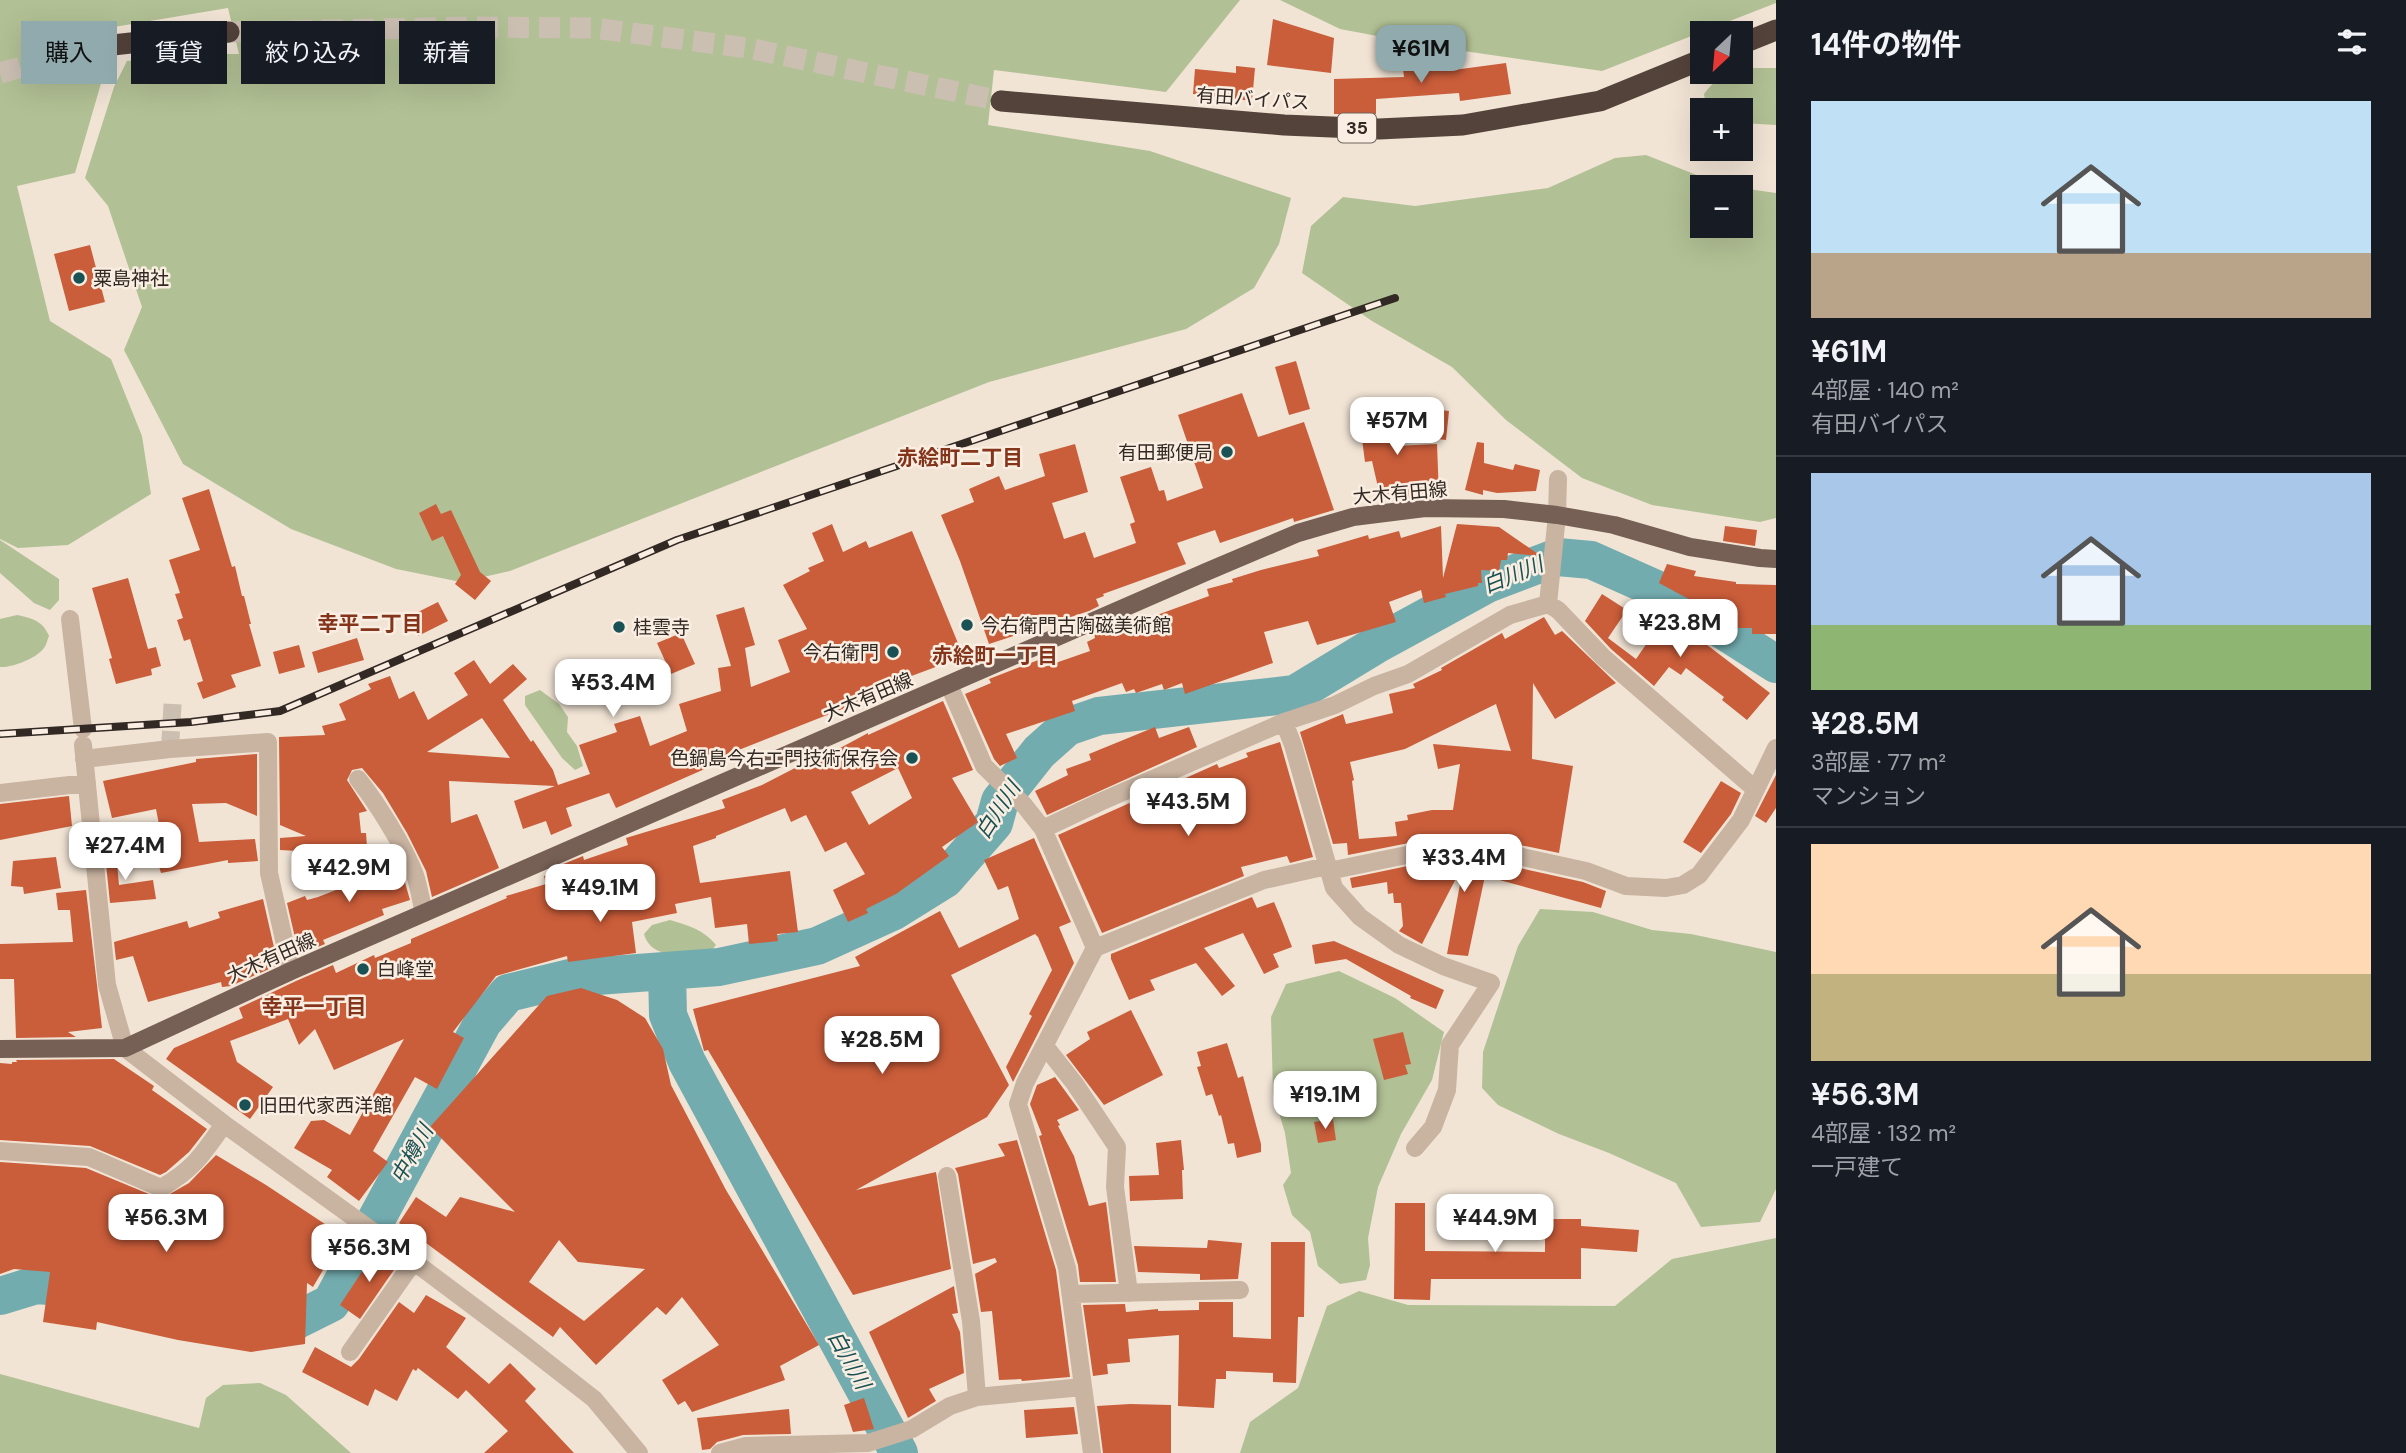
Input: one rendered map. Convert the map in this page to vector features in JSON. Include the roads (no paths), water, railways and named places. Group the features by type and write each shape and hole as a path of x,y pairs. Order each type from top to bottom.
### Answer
{"highway":[{"path":"1754,39 1776,30"},
{"path":"117,45 229,32"},
{"name":"有田バイパス","path":"1001,101 1284,125 1379,129 1463,125 1600,102 1690,65"}],"main road":[{"name":"大木有田線","path":"0,1049 125,1048 291,971 1298,533 1353,517 1425,508 1504,509 1614,525 1690,547 1776,559"}],"street":[{"path":"1548,604 1558,479"},
{"path":"1043,829 1284,722 1335,705 1374,686 1408,674 1510,615 1548,604 1558,610 1603,657 1755,789"},
{"path":"70,619 107,985 125,1048 224,1124 389,1242 594,1399 639,1453"},
{"path":"950,685 984,766 1024,805 1043,829 1095,948"},
{"path":"1284,722 1334,888 1360,917 1399,945 1443,966 1491,983 1450,1045 1447,1090 1433,1127 1415,1148"},
{"path":"84,745 268,742 269,873 291,971"},
{"path":"1092,1453 1067,1268 1018,1104 1025,1083 1095,948 1264,880 1421,852 1504,853 1586,871 1626,886 1666,888 1683,885 1699,875 1741,820 1776,748"},
{"path":"358,779 370,794 415,875 424,913"},
{"path":"0,793 87,783"},
{"path":"1045,1046 1075,1084 1117,1147 1115,1186 1129,1293"},
{"path":"0,1151 89,1157 161,1188 184,1175 201,1158 224,1124"},
{"path":"947,1176 971,1321 977,1397"},
{"path":"350,1352 414,1261"},
{"path":"1070,1294 1240,1290"},
{"path":"720,1453 868,1443 912,1429 950,1406 977,1397 1083,1387"}],"waterway":[{"name":"白川川","path":"257,1331 291,1323 331,1303 483,1022 508,993 570,978 719,967 817,946 892,912 945,879 994,823 1000,801 1039,752 1067,727 1099,716 1295,694 1379,643 1487,584 1558,557 1591,560 1663,592 1776,664"},
{"name":"白川川","path":"667,971 668,1015 687,1062 899,1453"},
{"name":"中樽川","path":"0,1296 36,1285 101,1290"}],"tunnel":[{"path":"229,32 476,27 593,28 748,48 1001,101"},
{"path":"0,73 21,67"},
{"path":"170,749 173,696"}],"railway":[{"path":"0,734 191,722 280,711 677,540 1395,298"}],"place":[{"name":"粟島神社","path":"79,278"},
{"name":"有田郵便局","path":"1227,452"},
{"name":"今右衛門古陶磁美術館","path":"967,625"},
{"name":"桂雲寺","path":"619,627"},
{"name":"今右衛門","path":"893,652"},
{"name":"色鍋島今右エ門技術保存会","path":"912,758"},
{"name":"白峰堂","path":"363,969"},
{"name":"旧田代家西洋館","path":"245,1105"}],"district":[{"name":"赤絵町二丁目","path":"960,458"},
{"name":"幸平二丁目","path":"370,624"},
{"name":"赤絵町一丁目","path":"995,656"},
{"name":"幸平一丁目","path":"314,1007"}]}
